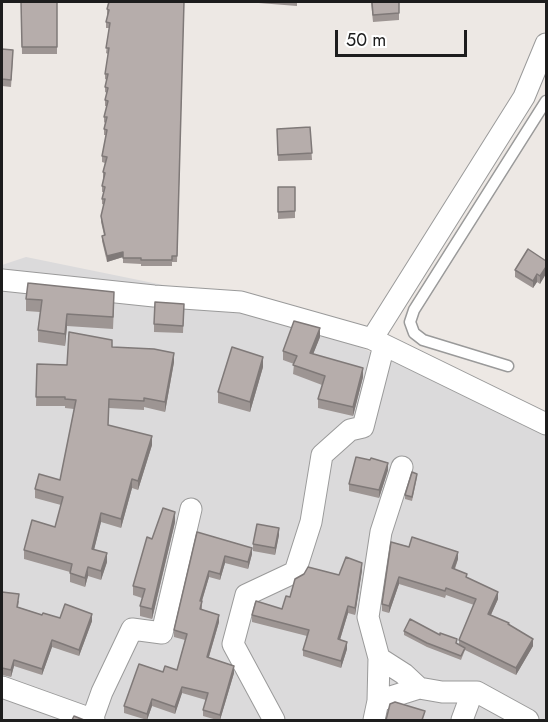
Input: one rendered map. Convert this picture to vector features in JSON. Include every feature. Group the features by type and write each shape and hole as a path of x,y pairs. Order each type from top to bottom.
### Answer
{"street":[{"path":"274,720 233,644 246,595 295,572 311,522 322,455 350,430 363,427 378,342 524,97 546,44"},
{"path":"2,280 154,296 241,302 378,342 546,424"},
{"path":"376,711 379,658 368,617 381,532 402,467"},
{"path":"2,687 93,720 102,692 132,629 162,633 191,509"},
{"path":"379,658 404,674 419,688 442,692 477,692 522,719"},
{"path":"376,711 419,688"},
{"path":"462,720 472,693"}],"lane":[{"path":"508,366 423,340 414,333 410,322 414,310 546,101"}],"shaded area":[{"path":"26,257 305,314 355,345 546,429 546,720 2,720 2,265"}],"building":[{"path":"21,2 57,2 57,47 22,47"},
{"path":"109,2 184,2 177,256 172,256 172,260 123,258 123,252 107,256 102,236 105,235 101,216 105,199 102,199 105,187 102,186 105,173 103,172 107,157 102,156 107,130 104,129 107,117 104,117 108,101 105,100 108,88 105,87 108,74 105,74 109,48 106,48 110,23 106,22"},
{"path":"372,2 399,2 399,13 373,15"},
{"path":"2,49 13,50 11,80 2,79"},
{"path":"310,127 312,153 278,155 277,129"},
{"path":"278,187 295,187 295,211 278,212"},
{"path":"528,249 546,261 546,267 540,276 537,274 533,281 515,270"},
{"path":"28,283 114,292 113,317 67,314 65,334 38,330 42,300 26,299"},
{"path":"155,302 184,304 183,326 154,324"},
{"path":"294,321 320,328 310,353 363,368 353,407 318,399 325,376 293,365 297,356 283,351"},
{"path":"69,332 112,340 112,347 154,349 174,353 165,402 144,398 144,401 109,399 108,425 152,436 138,481 132,479 121,519 101,513 92,549 107,553 101,571 88,567 85,578 70,573 72,564 24,550 32,520 55,527 63,497 35,489 39,474 60,480 76,400 65,399 65,397 36,397 37,364 67,365"},
{"path":"232,347 263,357 250,402 218,392"},
{"path":"356,457 388,463 379,490 349,484"},
{"path":"412,472 417,474 412,497 405,495"},
{"path":"163,508 175,512 152,609 140,606 145,589 133,586 147,537 152,539"},
{"path":"257,524 279,528 275,548 253,544"},
{"path":"197,532 252,548 248,562 225,556 220,574 209,571 200,601 202,601 200,609 219,615 207,657 234,666 220,715 203,710 208,693 182,687 175,707 152,699 147,714 124,706 139,664 163,672 165,666 177,670 187,634 174,630"},
{"path":"412,537 458,552 452,568 498,592 488,614 509,623 533,639 516,668 459,640 476,599 446,588 445,591 399,577 389,606 382,604 391,542 409,547"},
{"path":"346,557 362,563 355,608 348,606 338,639 347,642 341,661 303,650 309,630 252,615 256,601 282,609 286,596 290,597 295,579 304,574 308,567 339,575"},
{"path":"2,592 19,594 17,607 42,615 43,613 60,618 65,604 92,614 79,650 52,640 42,669 14,660 11,670 2,668"},
{"path":"410,619 440,635 440,633 457,639 456,643 465,648 461,656 404,631"},
{"path":"395,702 425,711 422,720 386,720 390,704"},
{"path":"74,716 84,720 72,720"}]}
